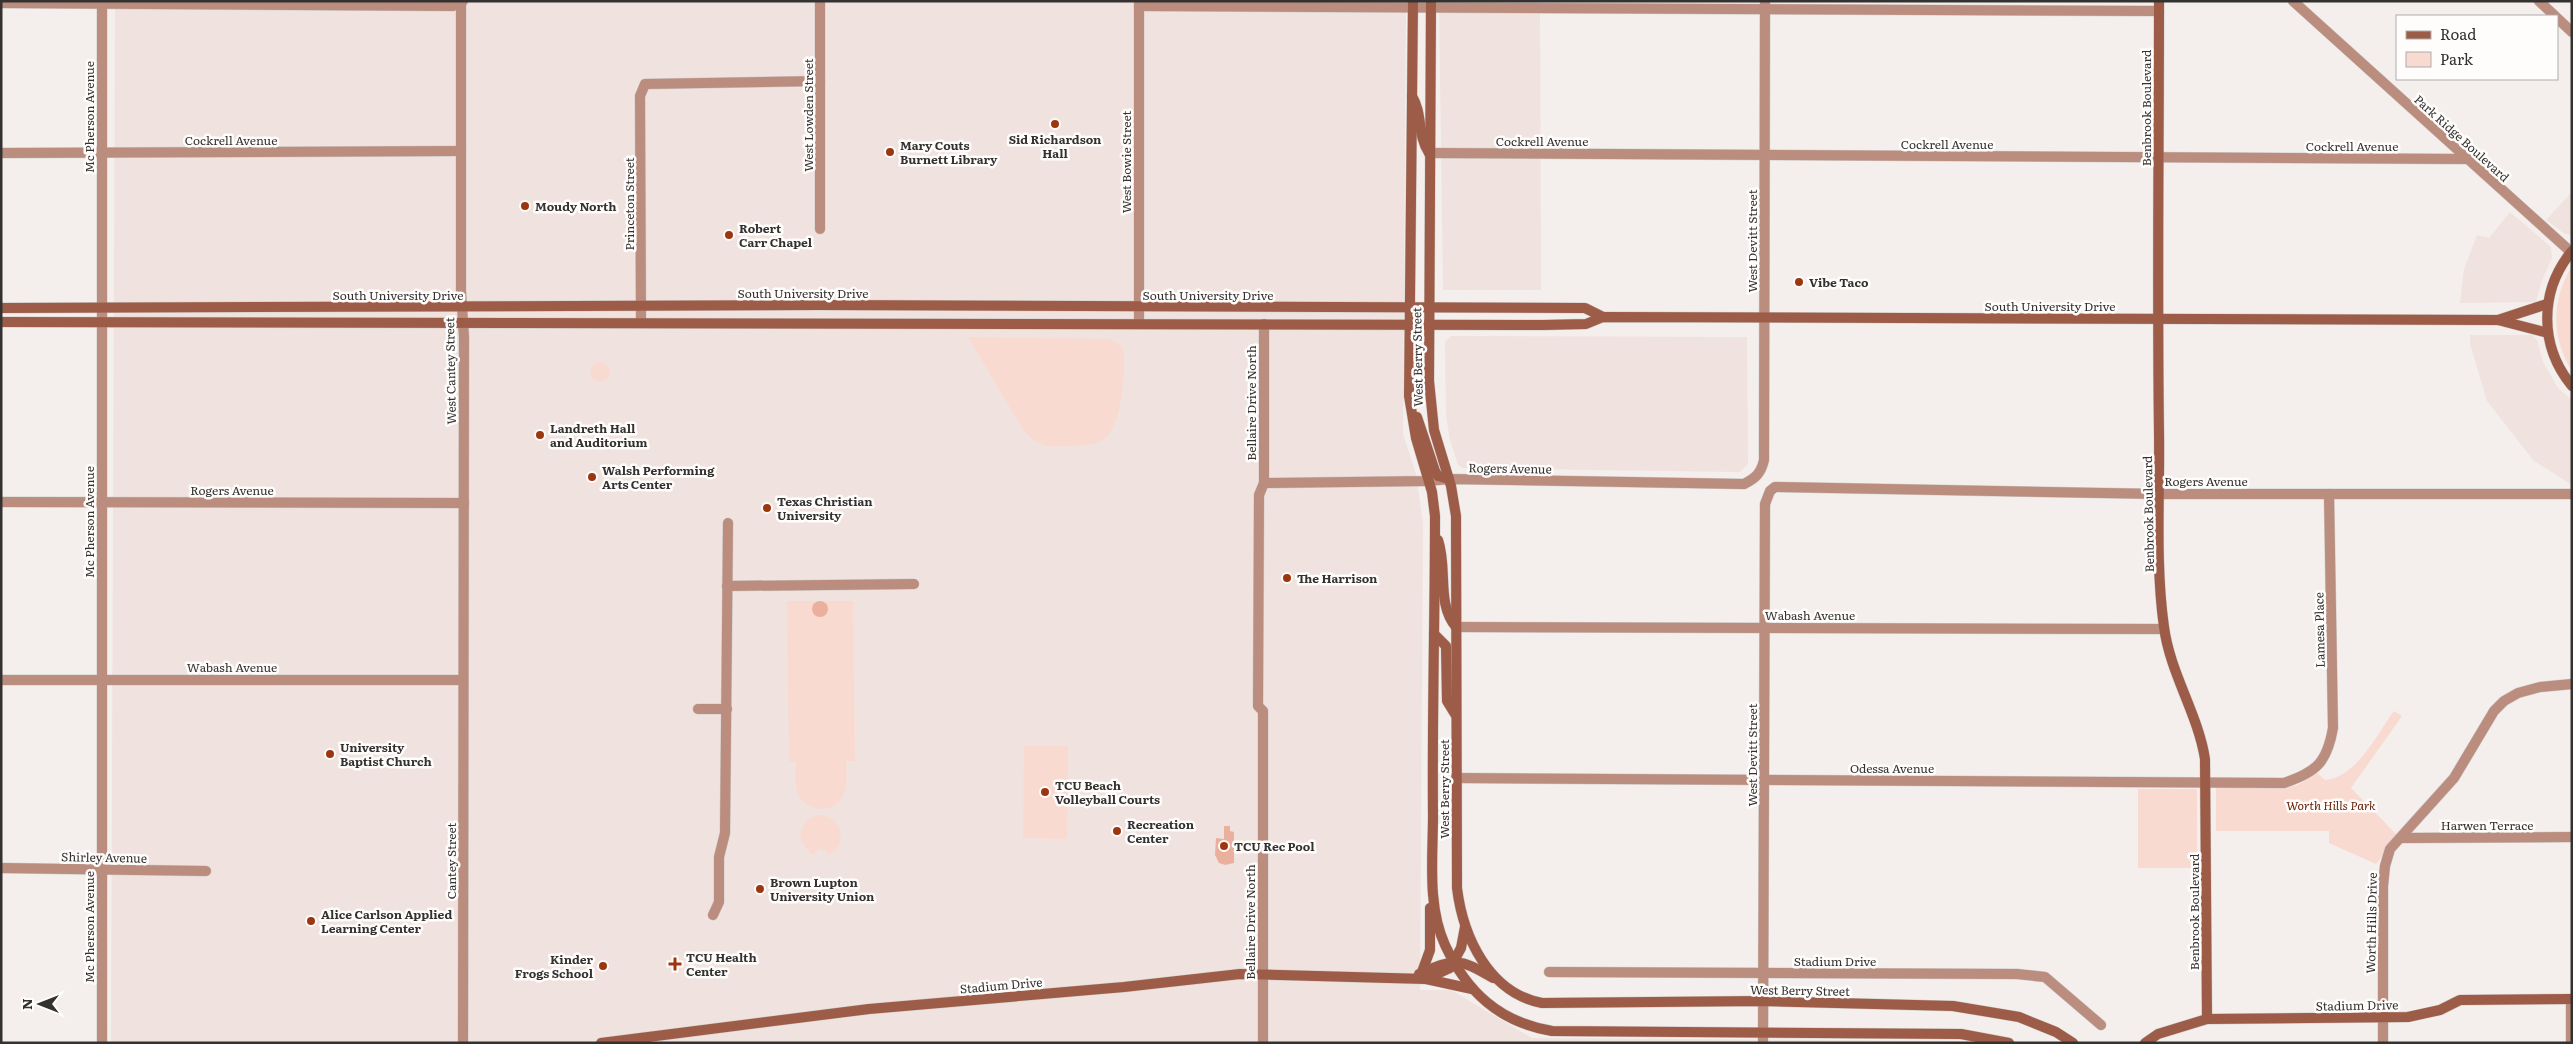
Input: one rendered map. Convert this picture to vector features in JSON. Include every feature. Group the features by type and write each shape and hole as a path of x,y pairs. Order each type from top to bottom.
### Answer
{"main road":[{"name":"West Berry Street","path":"1413,4 1408,387 1416,438 1434,505 1434,906 1438,925 1460,975 1472,989 1508,1016 1536,1028 1552,1031 1763,1038 1962,1034 2009,1043"},
{"name":"West Berry Street","path":"1431,4 1428,309 1431,407 1438,448 1448,479 1456,528 1457,888 1465,927 1480,956 1500,982 1524,998 1555,1004 1762,1001 1975,1008 2019,1017 2038,1024 2073,1043"},
{"name":"Benbrook Boulevard","path":"2159,6 2158,319 2161,585 2164,630 2173,663 2202,744 2206,783 2206,1019"},
{"path":"1412,95 1418,107 1423,144 1429,153"},
{"path":"2571,251 2558,271 2547,304 2548,333 2554,357 2572,386"},
{"name":"South University Drive","path":"2498,320 2547,304"},
{"name":"South University Drive","path":"1,308 462,308 641,305 1410,309 1586,308 1602,318"},
{"name":"South University Drive","path":"1,322 1586,324 1602,318 1764,317 2498,320 2548,333"},
{"path":"1411,407 1424,434 1435,471 1438,476 1448,479"},
{"path":"1435,532 1442,552 1445,609 1456,627"},
{"path":"1434,634 1446,646 1447,701 1456,715"},
{"path":"1433,862 1430,893 1430,950 1424,976 1472,989"},
{"path":"1465,927 1461,948 1454,961 1475,966 1500,982"},
{"name":"Stadium Drive","path":"601,1043 869,1009 1124,987 1240,974 1404,980 1449,969 1454,961"},
{"name":"Stadium Drive","path":"2145,1043 2158,1034 2206,1019 2408,1017 2440,1010 2460,1000 2477,998 2571,999"}],"street":[{"name":"West Lowden Street","path":"820,1 820,229"},
{"name":"Park Ridge Boulevard","path":"2293,1 2466,159 2571,251"},
{"path":"2539,1 2554,15"},
{"path":"1,3 102,2 453,6 462,2"},
{"name":"Mc Pherson Avenue","path":"102,2 102,1043"},
{"name":"West Cantey Street","path":"462,2 460,151 463,322 464,680"},
{"path":"1139,4 2159,6"},
{"name":"West Bowie Street","path":"1138,323 1139,4"},
{"name":"West Devitt Street","path":"1755,479 1762,470 1764,460 1765,5"},
{"path":"2558,19 2572,32"},
{"name":"Princeton Street","path":"641,323 640,96 643,86 648,82 820,81"},
{"name":"Cockrell Avenue","path":"1,153 460,151"},
{"name":"Cockrell Avenue","path":"1429,153 2466,159"},
{"name":"Bellaire Drive North","path":"1263,1043 1263,711 1258,706 1258,604 1259,495 1264,482 1264,324"},
{"name":"Rogers Avenue","path":"1264,482 1428,482 1448,479 1744,484 1755,479"},
{"name":"West Devitt Street","path":"1763,1038 1766,504 1770,491 1781,485"},
{"name":"Rogers Avenue","path":"1781,485 2160,494 2572,494"},
{"name":"Lamesa Place","path":"2321,763 2329,750 2333,728 2329,494"},
{"name":"Rogers Avenue","path":"1,502 464,503"},
{"path":"713,915 719,902 719,857 725,832 728,523"},
{"path":"728,586 914,584"},
{"name":"Wabash Avenue","path":"1456,627 2164,630"},
{"name":"Wabash Avenue","path":"1,680 464,680"},
{"name":"Cantey Street","path":"463,1043 464,680"},
{"name":"Worth Hills Drive","path":"2383,1043 2383,886 2385,866 2390,849 2402,838 2454,778 2494,710 2504,701 2518,693 2572,684"},
{"path":"698,709 727,709"},
{"name":"Odessa Avenue","path":"1456,778 2284,783 2307,776 2321,763"},
{"name":"Harwen Terrace","path":"2402,838 2572,837"},
{"name":"Shirley Avenue","path":"1,868 206,871"},
{"name":"Stadium Drive","path":"1549,972 2007,974 2045,976 2101,1025"},
{"path":"2571,999 2571,1043"}],"shaded area":[{"name":"Texas Christian University","path":"115,1 1406,1 1403,434 1416,474 1423,524 1420,990 1451,990 1532,1038 1958,1041 1969,1043 111,1043"},
{"path":"1439,1 1540,1 1541,290 1443,290"},
{"path":"2572,192 2572,235 2565,234 2546,220"},
{"path":"2510,212 2551,247 2552,258 2541,283 2536,302 2460,303 2464,269 2477,235 2489,238"},
{"path":"2470,335 2532,335 2537,340 2543,362 2558,388 2572,400 2572,485 2534,461 2487,401 2470,344"},
{"path":"1451,336 1747,337 1748,464 1740,472 1463,468 1458,465 1450,440 1446,415 1445,342"},
{"path":"817,601 823,601 828,606 826,615 817,617 812,612 812,606"},
{"name":"TCU Rec Pool","path":"1224,826 1230,826 1230,831 1234,832 1234,863 1225,865 1219,863 1215,855 1216,838 1224,839"}],"green space":[{"path":"2572,266 2572,371 2560,345 2556,319 2560,292"},
{"path":"968,337 1110,339 1123,348 1124,357 1123,383 1115,424 1103,440 1086,445 1048,446 1035,441 1024,431"},
{"path":"600,362 607,365 610,372 607,379 600,382 593,379 590,372 593,365"},
{"path":"787,601 853,601 855,761 846,761 844,793 835,805 828,808 814,808 802,800 796,786 796,762 789,762"},
{"name":"Worth Hills Park","path":"2394,711 2402,716 2351,788 2398,836 2376,864 2329,843 2329,831 2216,831 2216,787 2286,788 2298,785 2317,773 2325,780 2336,777 2347,771 2365,753"},
{"name":"TCU Beach Volleyball Courts","path":"1024,746 1068,746 1067,839 1023,838"},
{"path":"2138,789 2197,789 2197,868 2138,868"},
{"path":"820,815 826,816 835,822 840,831 841,836 838,847 829,855 825,850 819,849 812,855 801,841 801,831 804,824 807,820"}],"place":[{"name":"Sid Richardson Hall","path":"1055,124"},
{"name":"Mary Couts Burnett Library","path":"890,152"},
{"name":"Moudy North","path":"525,206"},
{"name":"Robert Carr Chapel","path":"729,235"},
{"name":"Vibe Taco","path":"1799,282"},
{"name":"Landreth Hall and Auditorium","path":"540,435"},
{"name":"Walsh Performing Arts Center","path":"592,477"},
{"name":"Texas Christian University","path":"767,508"},
{"name":"The Harrison","path":"1287,578"},
{"name":"University Baptist Church","path":"330,754"},
{"name":"TCU Beach Volleyball Courts","path":"1045,792"},
{"name":"Recreation Center","path":"1117,831"},
{"name":"TCU Rec Pool","path":"1224,846"},
{"name":"Brown Lupton University Union","path":"760,889"},
{"name":"Alice Carlson Applied Learning Center","path":"311,921"},
{"name":"TCU Health Center","path":"675,964"},
{"name":"Kinder Frogs School","path":"603,966"}]}
